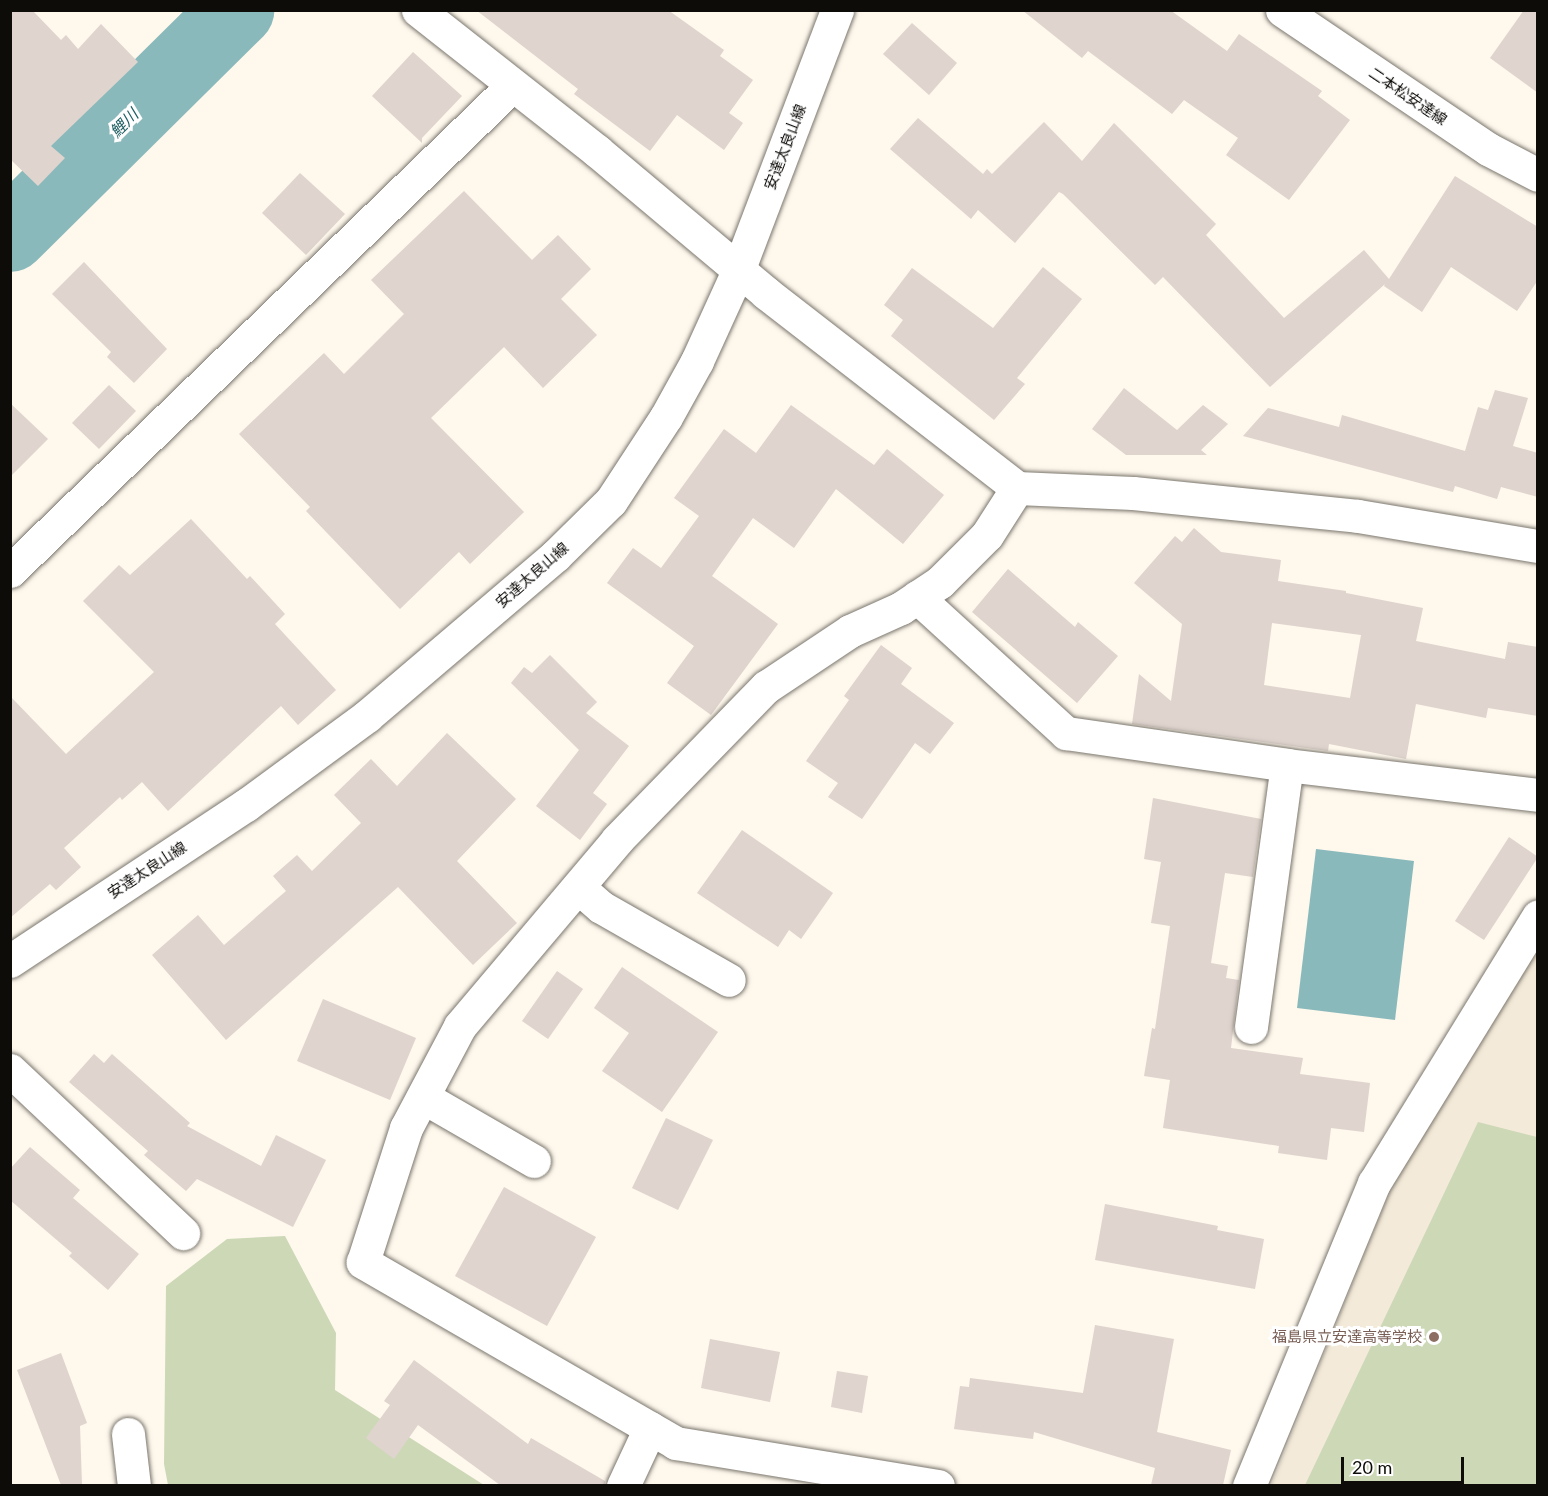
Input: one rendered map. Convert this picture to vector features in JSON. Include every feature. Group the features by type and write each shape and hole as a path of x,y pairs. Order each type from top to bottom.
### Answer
{"street":[{"path":"418,10 597,151 738,271 1017,488 1133,494 1346,515 1538,546"},
{"name":"安達太良山線","path":"10,961 246,805 367,716 581,533 623,485 666,417 697,361 738,271 837,10"},
{"name":"二本松安達線","path":"1282,10 1488,149 1538,175"},
{"path":"10,571 513,85"},
{"path":"938,1485 676,1443 363,1262 406,1128 460,1026 617,840 766,687 850,631 901,608 940,582 987,535 1017,488"},
{"path":"917,597 1066,733 1287,765 1538,795"},
{"path":"1251,1027 1287,765"},
{"path":"578,887 601,907 729,981"},
{"path":"1249,1485 1374,1183 1538,916"},
{"path":"10,1070 183,1233"},
{"path":"423,1097 534,1161"},
{"path":"623,1485 650,1428"},
{"path":"128,1434 134,1485"}],"shaded area":[{"name":"福島県立安達高等学校","path":"1537,948 1537,1485 1271,1486 1391,1188"}],"green space":[{"name":"福島県立安達高等学校","path":"1478,1122 1537,1137 1537,1485 1305,1485"},
{"path":"285,1236 336,1333 335,1390 484,1485 168,1485 164,1464 166,1286 227,1239"}],"water":[{"path":"1316,849 1414,861 1395,1020 1297,1008"}],"building":[{"path":"10,10 32,10 61,40 66,35 78,49 101,24 138,62 51,146 65,158 38,186 10,159"},
{"path":"476,10 668,10 724,50 720,56 753,80 729,113 743,123 724,150 677,115 650,151 574,94 578,89"},
{"path":"1022,10 1170,10 1227,51 1239,34 1322,91 1318,96 1350,120 1289,200 1226,155 1238,138 1184,100 1172,114 1088,51 1082,58"},
{"path":"1524,10 1538,10 1538,93 1490,58"},
{"path":"912,23 957,63 929,95 883,54"},
{"path":"413,52 462,96 422,138 422,143 372,96"},
{"path":"918,118 983,174 987,169 992,174 1044,122 1082,161 1114,123 1216,224 1206,235 1284,318 1364,250 1389,279 1455,176 1538,227 1538,280 1517,311 1451,267 1422,312 1384,286 1385,284 1270,387 1163,277 1155,285 1063,194 1059,192 1015,243 978,210 971,219 890,149"},
{"path":"300,173 345,214 306,255 262,213"},
{"path":"464,191 532,260 558,235 591,269 561,299 597,335 543,388 504,347 431,418 524,512 470,564 459,552 400,609 306,511 310,507 239,434 324,353 344,374 404,314 371,280"},
{"path":"84,262 167,349 134,383 107,357 111,352 52,294"},
{"path":"1043,267 1082,299 1017,378 1025,384 994,420 891,336 903,320 884,305 912,268 993,328"},
{"path":"109,385 136,411 99,449 72,423"},
{"path":"1124,388 1177,430 1203,405 1228,424 1201,450 1207,455 1126,455 1092,429"},
{"path":"1495,390 1528,398 1513,446 1538,453 1538,497 1501,487 1497,499 1455,486 1453,492 1243,436 1268,408 1339,427 1342,415 1465,451 1478,407 1488,410"},
{"path":"10,403 48,439 10,477"},
{"path":"791,405 874,465 887,449 944,495 903,544 836,489 794,548 753,518 712,576 778,624 711,715 667,683 694,646 607,583 633,548 661,568 699,516 674,498 724,429 756,453"},
{"path":"191,519 247,579 250,576 285,614 275,624 336,690 298,725 281,706 168,811 142,782 122,800 120,797 64,848 81,867 56,890 50,884 10,918 10,696 66,754 154,672 83,601 119,565 130,575"},
{"path":"1194,528 1221,552 1281,560 1278,581 1346,591 1346,593 1423,608 1416,641 1505,659 1508,642 1538,647 1538,716 1488,708 1486,718 1416,704 1406,759 1329,744 1328,751 1132,724 1139,674 1171,701 1182,624 1134,583 1175,536 1182,542","holes":["1272,623 1361,635 1350,698 1264,685"]},
{"path":"1008,569 1075,627 1078,622 1118,656 1077,703 972,612"},
{"path":"881,645 912,668 901,684 954,723 930,754 915,743 862,819 828,797 838,783 806,761 849,700 844,696"},
{"path":"550,655 597,702 586,713 629,746 593,793 607,804 580,840 536,806 579,750 511,683 524,667 532,673"},
{"path":"447,733 516,799 457,861 517,923 473,965 398,887 226,1040 152,955 198,915 224,945 286,891 273,876 297,855 312,871 361,823 334,795 371,759 397,786"},
{"path":"1153,798 1261,819 1253,877 1225,873 1211,963 1228,966 1226,978 1239,980 1231,1048 1303,1058 1300,1074 1370,1083 1364,1132 1331,1128 1327,1160 1278,1153 1279,1146 1163,1128 1170,1080 1144,1076 1152,1028 1155,1029 1170,926 1151,923 1161,862 1144,859"},
{"path":"742,830 833,893 801,939 789,930 778,947 697,893"},
{"path":"1509,837 1538,857 1484,940 1455,921"},
{"path":"622,967 718,1032 662,1112 602,1071 629,1033 594,1008"},
{"path":"557,971 583,989 548,1039 522,1021"},
{"path":"323,999 416,1038 390,1100 297,1061"},
{"path":"94,1054 104,1063 112,1054 190,1123 187,1126 261,1166 276,1135 326,1160 293,1227 197,1179 186,1191 144,1155 148,1151 69,1082"},
{"path":"666,1118 713,1140 678,1210 632,1188"},
{"path":"30,1147 80,1190 73,1198 139,1254 108,1290 69,1256 72,1253 10,1200 10,1169"},
{"path":"504,1187 596,1237 547,1326 455,1276"},
{"path":"1105,1204 1218,1226 1217,1230 1264,1239 1255,1289 1095,1260"},
{"path":"1095,1325 1174,1339 1157,1432 1231,1450 1223,1485 1151,1485 1155,1468 1034,1432 1033,1439 954,1429 960,1386 969,1387 970,1378 1083,1393"},
{"path":"710,1339 780,1352 770,1402 701,1388"},
{"path":"61,1353 87,1423 80,1426 82,1485 61,1485 17,1370"},
{"path":"414,1360 528,1444 531,1438 605,1481 605,1485 500,1485 418,1425 394,1459 366,1438 390,1405 384,1401"},
{"path":"837,1371 868,1376 862,1413 831,1407"}],"waterway":[{"name":"鯉川","path":"10,235 237,10"}],"place":[{"name":"福島県立安達高等学校","path":"1434,1337"}]}
